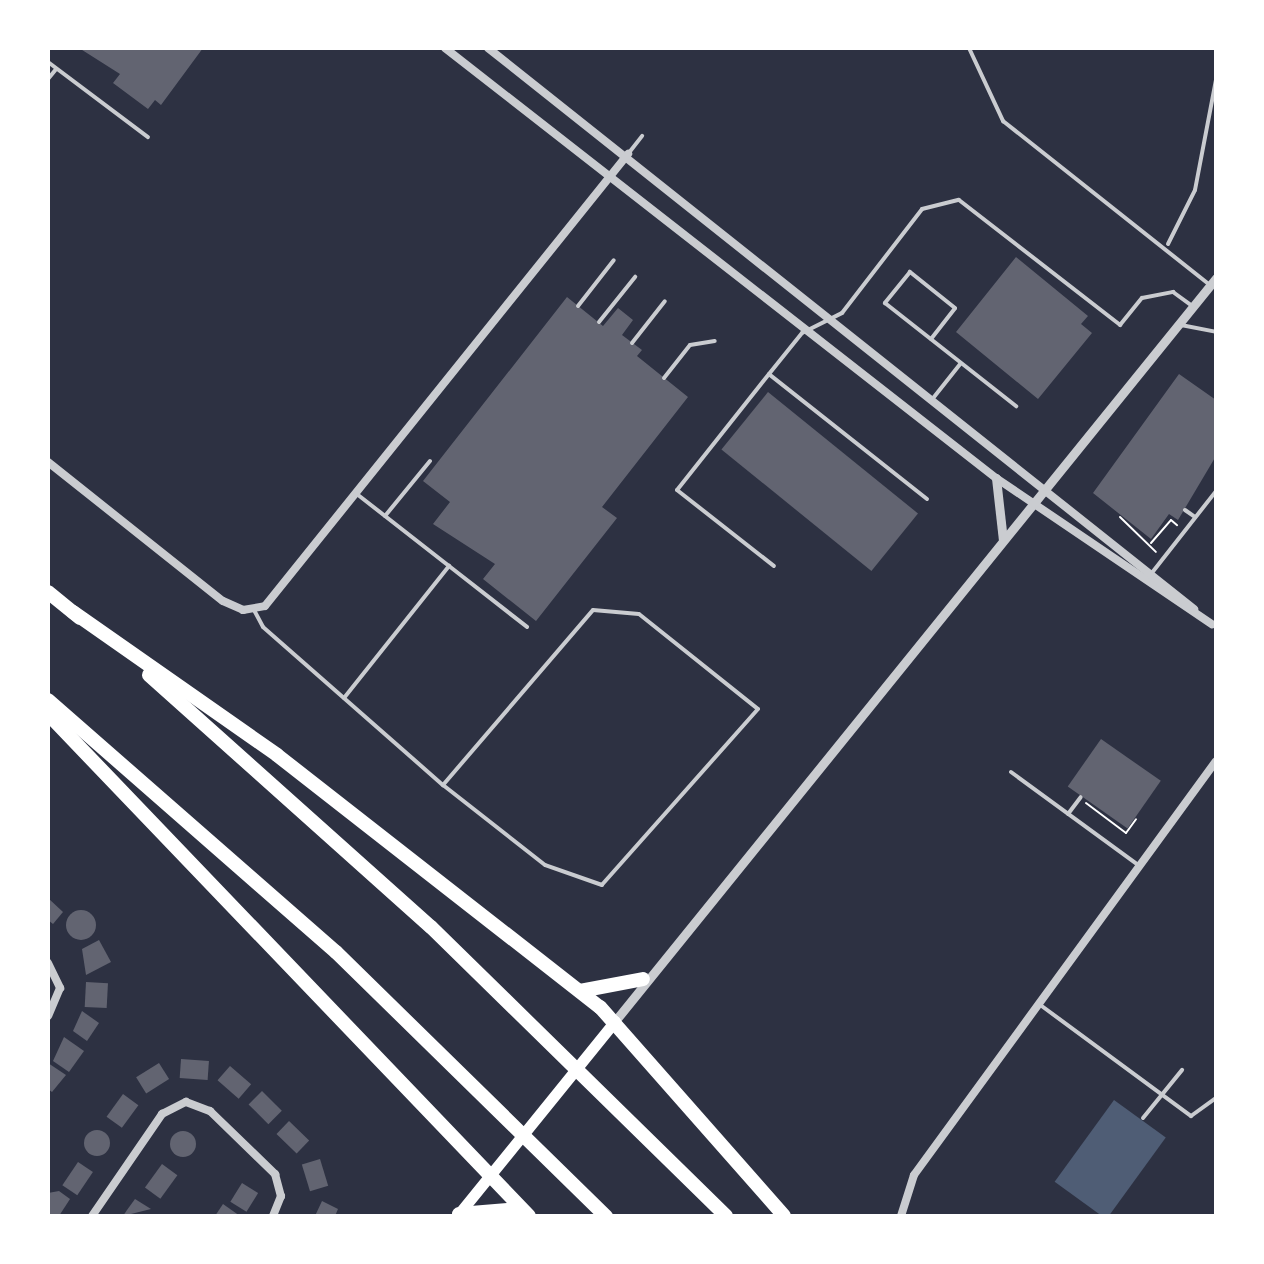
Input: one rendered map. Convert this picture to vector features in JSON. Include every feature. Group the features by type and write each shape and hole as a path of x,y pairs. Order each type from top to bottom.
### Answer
{"highway":[{"path":"48,592 409,906 726,1216"},
{"path":"73,612 277,755 580,991 615,1021 784,1216"},
{"path":"48,700 336,952 606,1216"},
{"path":"48,714 487,1178 524,1212"},
{"path":"580,991 643,979"},
{"path":"458,1215 524,1212"}],"main road":[{"path":"458,1215 615,1021"}],"street":[{"path":"445,48 612,175 996,478 1144,583 1214,626"},
{"path":"488,48 628,154 1046,485 1214,626"},
{"path":"48,462 223,601 254,610 273,600 628,154"},
{"path":"615,1021 643,979 1213,282"},
{"path":"996,478 1003,540"},
{"path":"901,1216 914,1175 1216,761"},
{"path":"48,963 60,988 48,1016"},
{"path":"92,1216 162,1114 186,1102 210,1111 275,1174 281,1196 273,1216"}],"lane":[{"path":"969,48 1003,121 1168,244 1213,282"},
{"path":"48,62 148,137"},
{"path":"48,79 56,69"},
{"path":"1168,244 1195,190 1216,80"},
{"path":"628,154 642,136"},
{"path":"774,566 677,490 808,329 834,317 922,209 959,200 1120,325 1142,298 1173,292 1193,307"},
{"path":"578,306 614,260"},
{"path":"931,339 955,308 910,272 885,303 1016,406"},
{"path":"599,322 635,277"},
{"path":"632,343 665,301"},
{"path":"1180,323 1216,332"},
{"path":"664,378 690,345 715,341"},
{"path":"934,397 961,363"},
{"path":"769,374 927,499"},
{"path":"385,516 430,461"},
{"path":"1144,583 1216,491"},
{"path":"357,494 527,627"},
{"path":"1185,510 1195,517"},
{"path":"344,698 449,566"},
{"path":"254,610 263,627 443,785 545,865 602,885 758,709 639,614 593,610 443,785"},
{"path":"1011,772 1140,866"},
{"path":"1068,814 1081,797"},
{"path":"1039,1004 1195,1118 1216,1098"},
{"path":"1143,1118 1182,1070"}],"path":[{"path":"1120,517 1158,554"},
{"path":"1151,544 1171,520 1179,526"},
{"path":"1093,809 1126,833 1136,819"}],"water":[{"path":"1114,1100 1166,1138 1109,1216 1102,1216 1055,1182"}],"building":[{"path":"79,48 203,48 161,105 155,100 148,109 113,83 120,74"},
{"path":"1016,257 1088,316 1081,324 1092,333 1038,399 956,332"},
{"path":"567,297 603,326 618,308 633,320 622,335 642,350 637,356 688,397 602,507 617,518 536,621 483,579 495,564 433,524 450,502 423,481"},
{"path":"1179,374 1216,400 1216,456 1178,520 1169,514 1151,539 1093,493"},
{"path":"768,392 918,513 871,571 721,450"},
{"path":"1101,739 1161,781 1128,828 1068,787"},
{"path":"48,898 63,912 53,924 48,920"},
{"path":"81,910 92,914 96,925 92,936 81,940 70,936 66,925 70,914"},
{"path":"99,940 111,962 86,975 82,949"},
{"path":"86,982 108,983 107,1008 85,1007"},
{"path":"82,1011 99,1023 87,1041 73,1031"},
{"path":"64,1037 84,1051 69,1072 53,1061"},
{"path":"181,1059 209,1061 208,1080 180,1078"},
{"path":"48,1063 66,1075 52,1092 48,1089"},
{"path":"159,1063 169,1079 146,1093 136,1077"},
{"path":"230,1066 251,1084 239,1099 218,1080"},
{"path":"262,1091 282,1111 268,1124 249,1104"},
{"path":"123,1094 138,1105 122,1128 107,1117"},
{"path":"289,1121 309,1140 297,1153 276,1134"},
{"path":"97,1130 106,1134 110,1143 106,1152 97,1156 88,1152 84,1143 88,1134"},
{"path":"183,1131 192,1135 196,1144 192,1153 183,1157 174,1153 170,1144 174,1135"},
{"path":"320,1159 328,1186 310,1191 302,1165"},
{"path":"78,1162 93,1172 77,1195 62,1185"},
{"path":"162,1164 177,1175 160,1199 145,1187"},
{"path":"242,1183 258,1193 246,1212 230,1202"},
{"path":"59,1191 70,1199 59,1216 48,1216 48,1193"},
{"path":"135,1199 151,1209 123,1216 127,1210"},
{"path":"322,1201 338,1209 335,1216 315,1216"},
{"path":"223,1204 240,1216 215,1216"}]}
